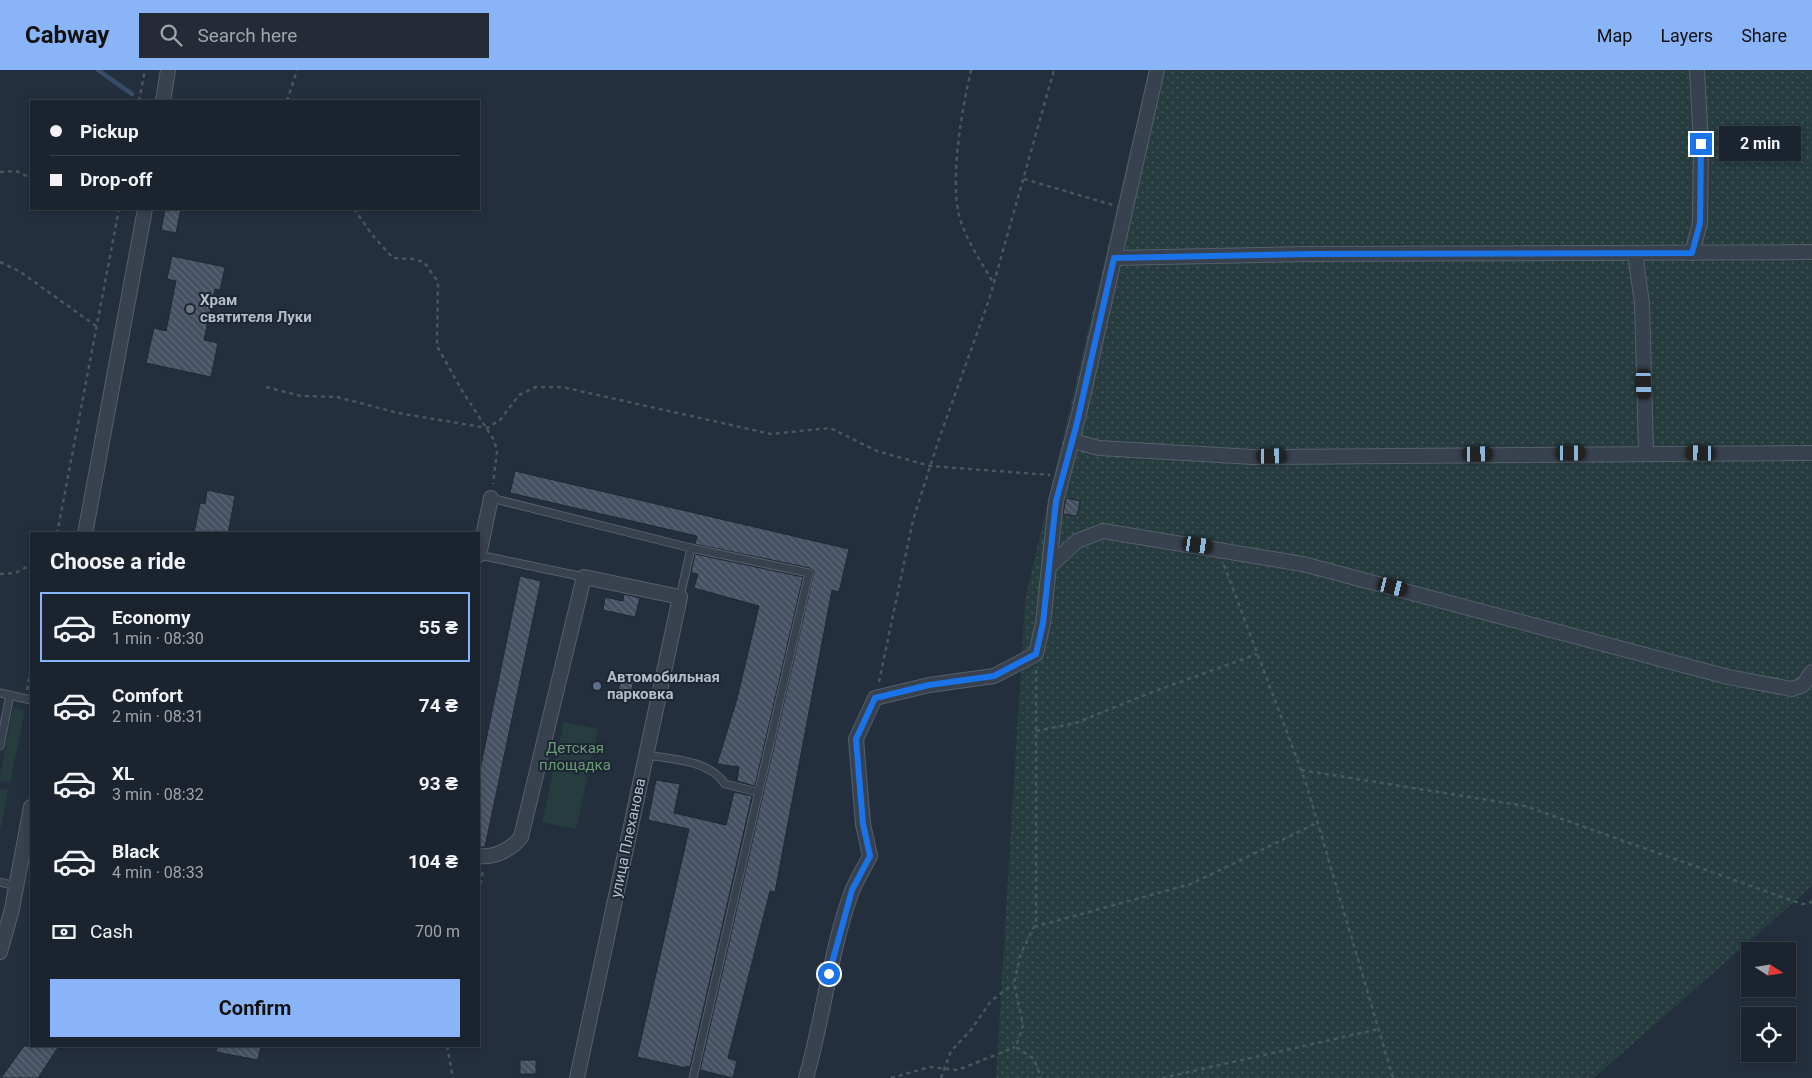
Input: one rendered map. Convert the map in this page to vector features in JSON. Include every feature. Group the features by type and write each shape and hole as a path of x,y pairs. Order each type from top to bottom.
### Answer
{"street":[{"path":"163,100 168,70"},
{"path":"806,1078 815,1047 824,991 852,890 870,856 863,824 856,739 875,698 929,685 994,676 1036,654 1043,623 1056,501 1073,441 1157,70"},
{"path":"1692,253 1700,223 1701,144 1697,70"},
{"path":"85,532 145,210"},
{"path":"1114,258 1312,254 1812,252"},
{"path":"1636,254 1642,303 1646,452"},
{"path":"1073,441 1099,448 1253,456 1646,452 1812,453"},
{"path":"480,550 491,498"},
{"path":"1050,566 1077,541 1103,531 1218,548 1312,566 1728,677 1792,689 1804,685 1812,672"},
{"path":"483,857 515,846 521,837 584,577 680,597"},
{"name":"улица Плеханова","path":"577,1078 680,597"},
{"path":"0,952 12,909 30,812"}],"lane":[{"path":"491,498 691,548 809,573 693,1078"},
{"path":"680,597 691,548"},
{"path":"480,555 584,577"},
{"path":"0,693 30,700"},
{"path":"0,746 10,695"},
{"path":"646,755 686,762 718,774 725,784 758,792"},
{"path":"0,882 16,886"}],"path":[{"path":"139,100 145,70"},
{"path":"288,100 297,70"},
{"path":"971,70 963,104 956,186 959,216 994,284"},
{"path":"875,698 912,520 994,284 1054,70"},
{"path":"0,172 16,171 30,178"},
{"path":"1024,179 1113,205"},
{"path":"57,532 118,210"},
{"path":"355,210 373,236 392,258 424,262 438,282 437,346 460,389 487,428 497,451 491,498"},
{"path":"0,262 19,271 96,327"},
{"path":"266,387 300,396 337,398 398,413 487,428 500,420 519,395 536,386 562,387 771,434 830,428 877,451 930,466 1050,475"},
{"path":"1218,548 1301,770 1392,1078"},
{"path":"0,574 15,573 30,566"},
{"path":"890,1078 930,1067 958,1070 1016,1047 1023,1025 1014,983 1021,953 1036,923 1036,654"},
{"path":"1036,731 1076,723 1142,696 1257,654"},
{"path":"1301,770 1525,806 1802,904 1812,902"},
{"path":"1034,927 1191,884 1317,823"},
{"path":"480,883 483,857"},
{"path":"941,1078 951,1051 971,1030 991,1001 1014,983"},
{"path":"1162,1078 1379,1029"},
{"path":"447,1047 453,1078"},
{"path":"1016,1047 1034,1059 1041,1078"}],"green space":[{"path":"1149,70 1812,70 1812,886 1748,942 1741,942 1741,949 1594,1078 996,1078 1025,600"},
{"path":"13,708 25,711 10,783 0,781 0,774"},
{"name":"Детская площадка","path":"564,722 598,729 576,829 542,822"},
{"path":"0,789 8,790 0,832"}],"building":[{"path":"165,210 181,210 176,233 161,230"},
{"name":"Храм святителя Луки","path":"172,256 225,267 220,290 215,289 204,340 218,343 211,377 146,363 154,328 166,331 176,281 167,279"},
{"path":"515,471 849,549 839,592 832,590 775,892 770,891 728,1058 737,1061 733,1078 700,1070 814,571 810,568 695,544 697,536 510,493"},
{"path":"207,490 235,496 228,532 194,532 200,503 205,504"},
{"path":"1066,498 1080,501 1077,516 1063,514"},
{"path":"695,554 803,577 755,786 737,781 739,767 717,764 737,699 759,606 694,588 698,574 691,573"},
{"path":"520,576 541,581 485,847 480,847 480,769"},
{"path":"624,594 640,598 635,617 603,610 605,597 623,601"},
{"path":"621,675 634,678 630,700 617,698"},
{"path":"656,780 680,784 674,813 726,825 734,792 752,796 690,1067 686,1066 686,1068 637,1057 689,829 648,820"},
{"path":"24,1046 58,1047 38,1078 1,1078"},
{"path":"217,1047 261,1047 258,1060 216,1052"},
{"path":"520,1060 536,1060 536,1074 520,1074"}],"waterway":[{"path":"98,70 132,94"}],"place":[{"name":"Храм святителя Луки","path":"190,309"},
{"name":"Автомобильная парковка","path":"597,686"}],"route":[{"path":"829,974 852,890 870,856 863,824 856,739 875,698 929,685 994,676 1036,654 1043,623 1056,501 1073,441 1114,258 1312,254 1692,253 1700,223 1701,144"}]}
